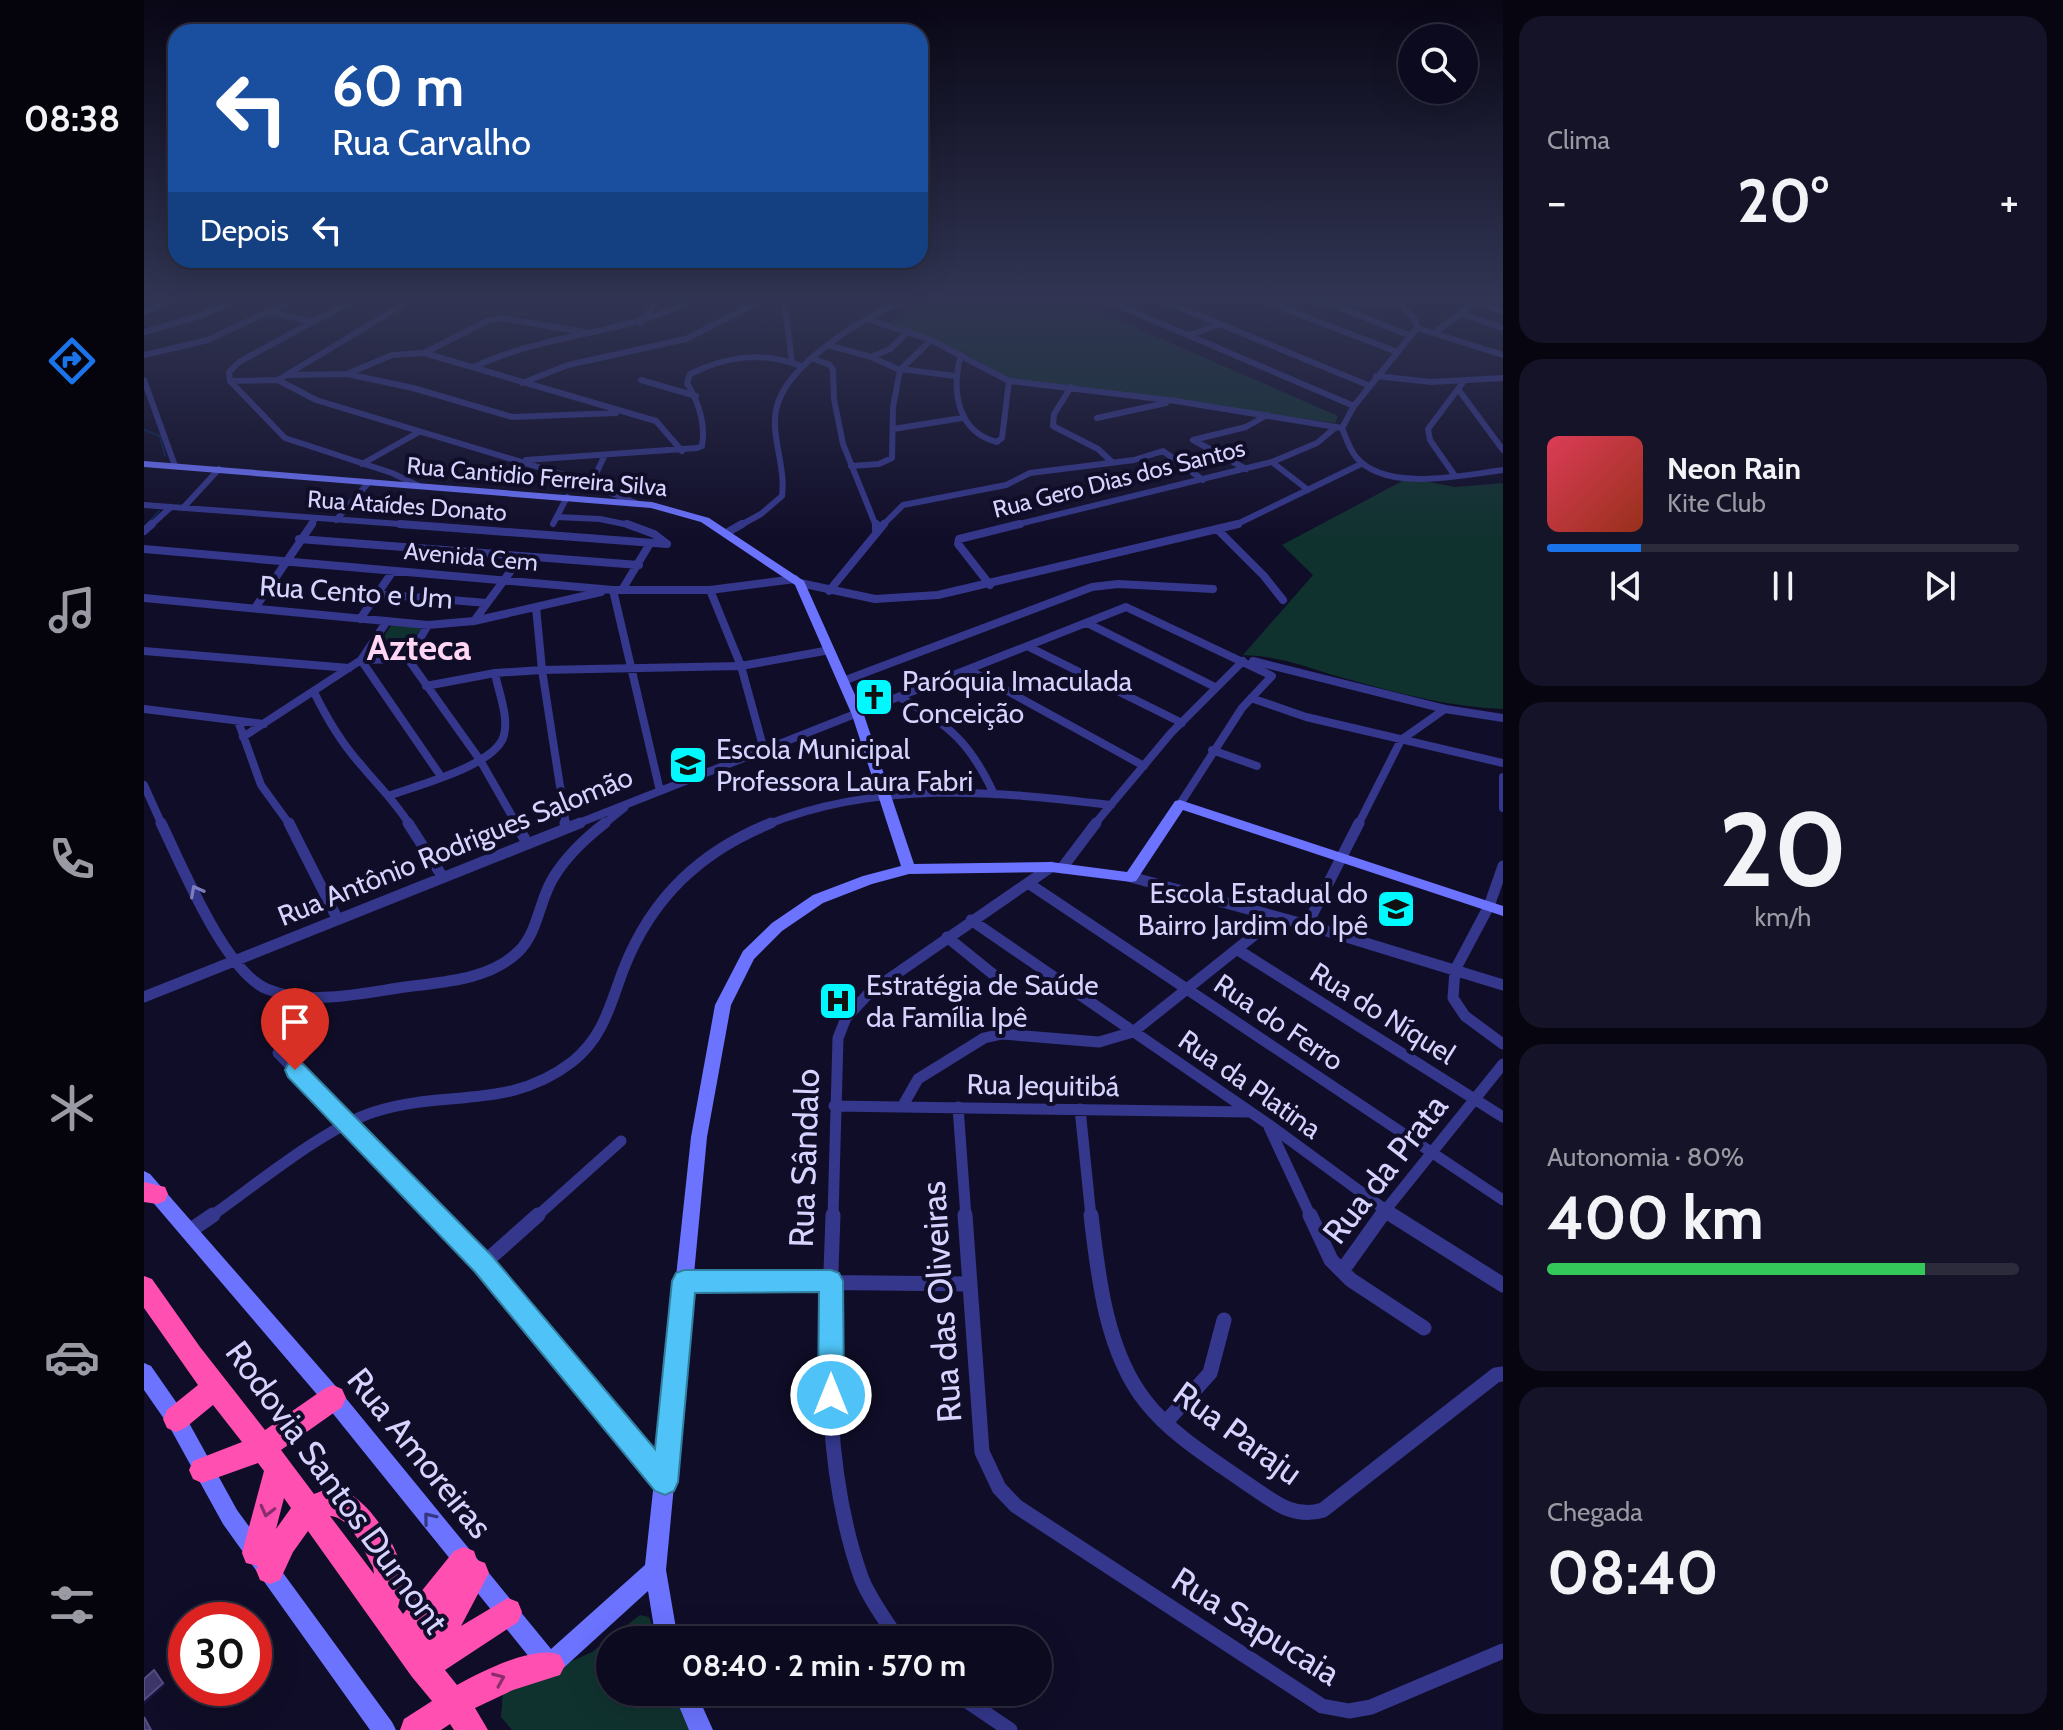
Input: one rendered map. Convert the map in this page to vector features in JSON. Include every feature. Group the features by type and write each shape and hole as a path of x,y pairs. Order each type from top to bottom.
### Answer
{"highway":[{"name":"Rodovia Santos Dumont","path":"145,1298 270,1458 422,1667 473,1730"},
{"path":"176,1419 214,1388"},
{"path":"202,1470 270,1458 333,1398"},
{"path":"263,1562 270,1458"},
{"path":"263,1562 283,1542 307,1509"},
{"path":"402,1638 469,1567"},
{"path":"422,1667 469,1567"},
{"path":"422,1667 508,1612"},
{"path":"415,1730 452,1703 506,1675 550,1665"}],"street":[{"path":"230,381 259,379"},
{"path":"284,379 316,400 518,460 591,484 636,503"},
{"path":"369,379 512,417 626,412"},
{"path":"509,379 663,425 676,447 682,451"},
{"path":"522,383 533,379"},
{"path":"663,386 679,379"},
{"path":"518,460 682,451 702,446 704,436 696,396 687,383 688,379"},
{"path":"728,532 761,514 782,496 776,408 782,390 791,379"},
{"path":"832,379 831,390 851,466 859,489 876,515 876,535"},
{"path":"851,466 889,461 899,379"},
{"path":"955,379 962,418 985,439 997,442 1002,438 1009,381"},
{"path":"1005,379 1176,401 1339,427"},
{"path":"1291,379 1354,406"},
{"path":"1352,379 1370,386"},
{"path":"1339,427 1374,379"},
{"path":"1401,379 1431,382 1493,379"},
{"path":"144,380 175,466"},
{"path":"641,380 696,396"},
{"path":"230,381 285,438 392,473 419,486"},
{"path":"1455,476 1428,434 1428,429 1464,381"},
{"path":"1071,387 1054,414 1053,426 1098,449 1111,461"},
{"path":"1458,389 1503,450"},
{"path":"1097,418 1176,401"},
{"path":"1246,469 1193,440 1246,427 1267,415"},
{"path":"893,429 962,418"},
{"path":"1339,427 1361,464 1406,479 1503,470"},
{"name":"Rua Gero Dias dos Santos","path":"990,585 960,547 959,539 1272,462 1317,443 1339,427"},
{"path":"362,464 419,432"},
{"path":"829,591 903,505 1006,485 1030,473 1134,460 1163,451 1203,480"},
{"path":"591,484 605,455"},
{"path":"1272,462 1308,490"},
{"name":"Rua Cantidio Ferreira Silva","path":"144,464 567,497 674,509 728,532 798,581 829,591 875,599 908,599 990,585 1252,520 1361,464"},
{"path":"183,508 219,469"},
{"path":"336,520 369,482"},
{"name":"Rua Ataídes Donato","path":"144,505 667,544 656,534 628,522 555,520 567,497"},
{"path":"144,516 155,506"},
{"path":"144,531 171,507"},
{"path":"255,608 315,519"},
{"path":"1217,529 1264,576 1283,600"},
{"path":"299,539 639,565"},
{"path":"649,545 639,565 614,590 660,791"},
{"name":"Avenida Cem","path":"144,549 614,590 710,590 798,581"},
{"path":"474,621 521,557"},
{"path":"360,619 393,571"},
{"path":"798,581 858,715 909,869"},
{"path":"843,681 1092,587 1118,584 1213,589"},
{"name":"Rua Cento e Um","path":"144,598 428,625 474,621 614,590"},
{"path":"710,590 741,666 764,750"},
{"path":"377,594 487,603"},
{"path":"536,607 542,670 566,827"},
{"name":"Rua Antônio Rodrigues Salomão","path":"144,997 442,876 1128,607 1272,674 1272,678 1251,698"},
{"path":"243,737 361,660 387,621"},
{"path":"1087,623 1215,687"},
{"path":"408,659 428,625"},
{"path":"1029,647 1182,723"},
{"path":"426,686 495,673 542,670 741,666 830,650"},
{"path":"144,651 349,668"},
{"path":"361,660 408,659"},
{"path":"408,659 480,760 527,843"},
{"path":"361,660 440,775"},
{"path":"1243,661 1274,664 1445,709 1503,718"},
{"name":"Rua Sândalo","path":"890,1626 862,1580 841,1508 832,1453 831,1281 838,1038 846,1018 870,992 971,920 1056,868 1182,723 1243,661"},
{"path":"971,671 1144,766"},
{"path":"391,795 494,753 503,738 495,673"},
{"path":"314,692 332,728 351,754 391,795 442,876"},
{"path":"901,698 941,719 962,737 983,768 994,794"},
{"path":"1131,877 1212,750 1251,698 1306,717 1503,763"},
{"path":"144,709 264,724"},
{"path":"1307,925 1401,740 1445,709"},
{"path":"238,721 261,785 292,827 337,918"},
{"path":"1212,750 1257,766"},
{"path":"1503,777 1503,808"},
{"path":"144,785 232,960 267,990 291,994 399,988 446,982 487,971 524,948 535,929 554,876 592,833 632,802"},
{"path":"188,1232 348,1122 375,1111 415,1102 501,1095 561,1070 589,1048 600,1034 625,967 669,891 708,854 735,838 793,816 886,794 931,791 994,794 1111,805"},
{"path":"1180,804 1496,908"},
{"path":"1503,866 1496,908 1455,970 1453,998 1458,1009 1503,1044"},
{"path":"665,1626 655,1570 699,1137 723,1005 748,955 797,912 842,888 909,869 1056,868 1131,877 1307,925 1503,985"},
{"name":"Rua do Ferro","path":"1028,883 1503,1200"},
{"path":"902,1107 918,1079 984,1038 1002,1034 1099,1042 1133,1032 1277,917"},
{"name":"Rua da Platina","path":"971,920 1268,1124 1385,1210 1503,1285"},
{"path":"947,937 1015,992"},
{"name":"Rua do Níquel","path":"1238,950 1503,1117"},
{"path":"278,1053 483,1264 665,1482"},
{"name":"Rua da Prata","path":"1342,1271 1385,1210 1503,1064"},
{"name":"Rua Jequitibá","path":"834,1106 1250,1112"},
{"name":"Rua das Oliveiras","path":"958,1107 982,1452 999,1488"},
{"name":"Rua Paraju","path":"1080,1109 1106,1303 1117,1349 1145,1400 1166,1422 1285,1509 1307,1515 1323,1510 1496,1375 1503,1374"},
{"path":"1268,1124 1323,1247 1342,1271 1424,1328"},
{"path":"483,1264 621,1141"},
{"name":"Rua Amoreiras","path":"148,1188 333,1398 550,1665"},
{"path":"684,1281 970,1284"},
{"path":"1166,1422 1210,1373 1224,1320"},
{"path":"144,1373 176,1419 202,1470 263,1562 384,1730"},
{"name":"Rua Sapucaia","path":"999,1488 1016,1506 1314,1704 1338,1712 1352,1713 1371,1707 1503,1651"},
{"path":"550,1665 655,1570"},
{"path":"690,1706 701,1730"},
{"path":"975,1706 1010,1730"}],"green space":[{"path":"1008,379 1253,379 1338,416 1335,423 1105,390 1014,382"},
{"path":"1408,478 1455,487 1503,483 1503,709 1426,699 1286,661 1243,655 1313,575 1282,545"},
{"path":"392,624 422,627 403,657 372,654"},
{"path":"640,1615 649,1617 653,1626 626,1626"},
{"path":"596,1649 596,1706 687,1706 698,1730 512,1730 501,1717 503,1692"}],"building":[{"path":"154,1670 163,1683 144,1700 144,1679"},
{"path":"144,1717 151,1730 144,1730"}],"waterway":[{"path":"144,430 160,436 165,456"},
{"path":"148,523 159,511"}],"place":[{"name":"Paróquia Imaculada Conceição","path":"874,697"},
{"name":"Escola Municipal Professora Laura Fabri","path":"688,765"},
{"name":"Escola Estadual do Bairro Jardim do Ipê","path":"1396,909"},
{"name":"Estratégia de Saúde da Família Ipê","path":"838,1001"}],"district":[{"name":"Azteca","path":"419,647"}],"route":[{"path":"295,1070 483,1264 665,1482 684,1281 831,1281 831,1395"}]}
